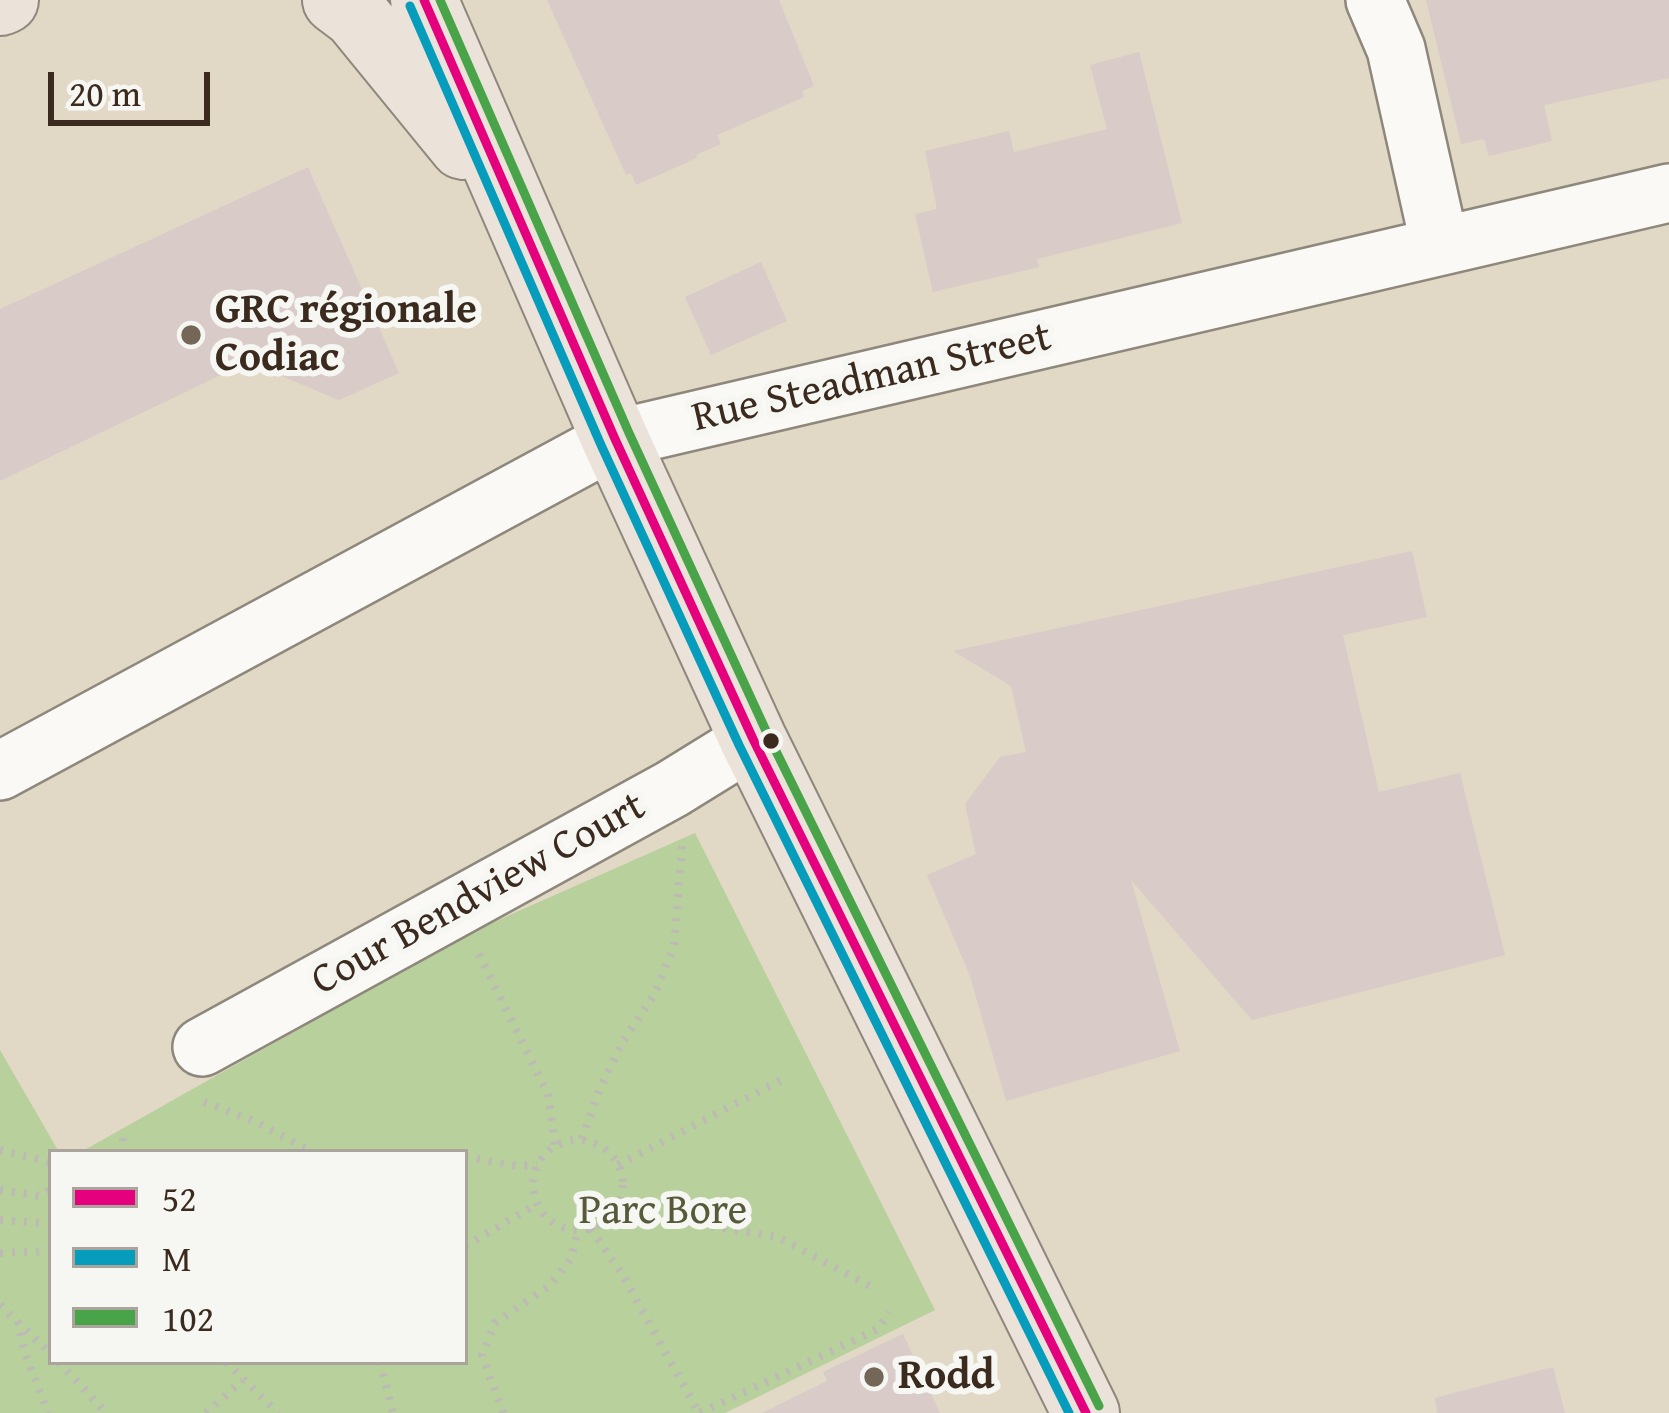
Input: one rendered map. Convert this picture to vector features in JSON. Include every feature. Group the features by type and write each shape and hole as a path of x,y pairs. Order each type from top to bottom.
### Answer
{"main road":[{"path":"336,0 356,15 517,211"},
{"path":"424,0 615,439 753,739 1086,1413"}],"street":[{"path":"1376,0 1396,49 1440,246"},
{"name":"Rue Steadman Street","path":"0,771 615,439 1669,194"},
{"name":"Cour Bendview Court","path":"200,1073 451,908 672,789 753,739"}],"path":[{"path":"582,1139 600,1088 623,1041 654,995 674,947 684,833"},
{"path":"451,908 475,946 548,1094 555,1146"},
{"path":"200,1073 256,1122 306,1149"},
{"path":"619,1165 783,1079"},
{"path":"123,1138 125,1149"},
{"path":"582,1139 610,1152 623,1180 618,1204 605,1221 578,1231 554,1224 537,1204 533,1178 555,1146 582,1139"},
{"path":"0,1150 48,1161"},
{"path":"468,1157 538,1165"},
{"path":"0,1190 40,1196 48,1191"},
{"path":"468,1244 537,1204"},
{"path":"618,1204 778,1237 877,1290"},
{"path":"0,1220 48,1224"},
{"path":"591,1229 622,1274 699,1413 878,1329 889,1312"},
{"path":"503,1413 482,1354 495,1323 549,1286 571,1259 578,1231"},
{"path":"0,1253 48,1251"},
{"path":"0,1305 48,1351"},
{"path":"18,1322 23,1350 48,1413"},
{"path":"61,1365 106,1413"},
{"path":"229,1365 278,1413"},
{"path":"381,1365 393,1413"},
{"path":"206,1413 243,1380"}],"green space":[{"name":"Parc Bore","path":"695,833 935,1310 725,1413 0,1413 0,1050 57,1149 48,1149 48,1365 468,1365 468,1149 86,1149 469,933"}],"building":[{"path":"547,0 779,0 814,86 802,91 804,97 717,135 721,144 697,158 636,185 631,173 626,175"},
{"path":"1426,0 1669,0 1669,78 1544,105 1552,141 1489,156 1484,139 1461,144"},
{"path":"1139,52 1182,223 1037,259 1039,267 933,292 915,214 937,209 925,151 1009,131 1014,152 1107,129 1090,65"},
{"name":"GRC régionale Codiac","path":"308,167 399,373 339,400 248,362 0,481 0,309"},
{"path":"761,262 787,321 711,355 685,297"},
{"path":"1412,551 1427,617 1343,635 1379,792 1460,773 1505,955 1252,1020 1131,880 1180,1051 1006,1101 970,976 927,875 976,854 965,804 1000,757 1026,752 1011,686 953,651"},
{"name":"Rodd","path":"903,1334 940,1413 762,1413 827,1381 823,1372"},
{"path":"1553,1367 1565,1413 1437,1413 1435,1398"}],"transit line":[{"name":"52","path":"424,0 615,439 753,739 1086,1413"},
{"name":"102","path":"440,0 629,433 767,733 1099,1406"},
{"name":"M","path":"410,6 601,445 739,745 1069,1413"}],"place":[{"name":"GRC régionale Codiac","path":"191,335"},
{"name":"Rodd","path":"874,1377"}]}
